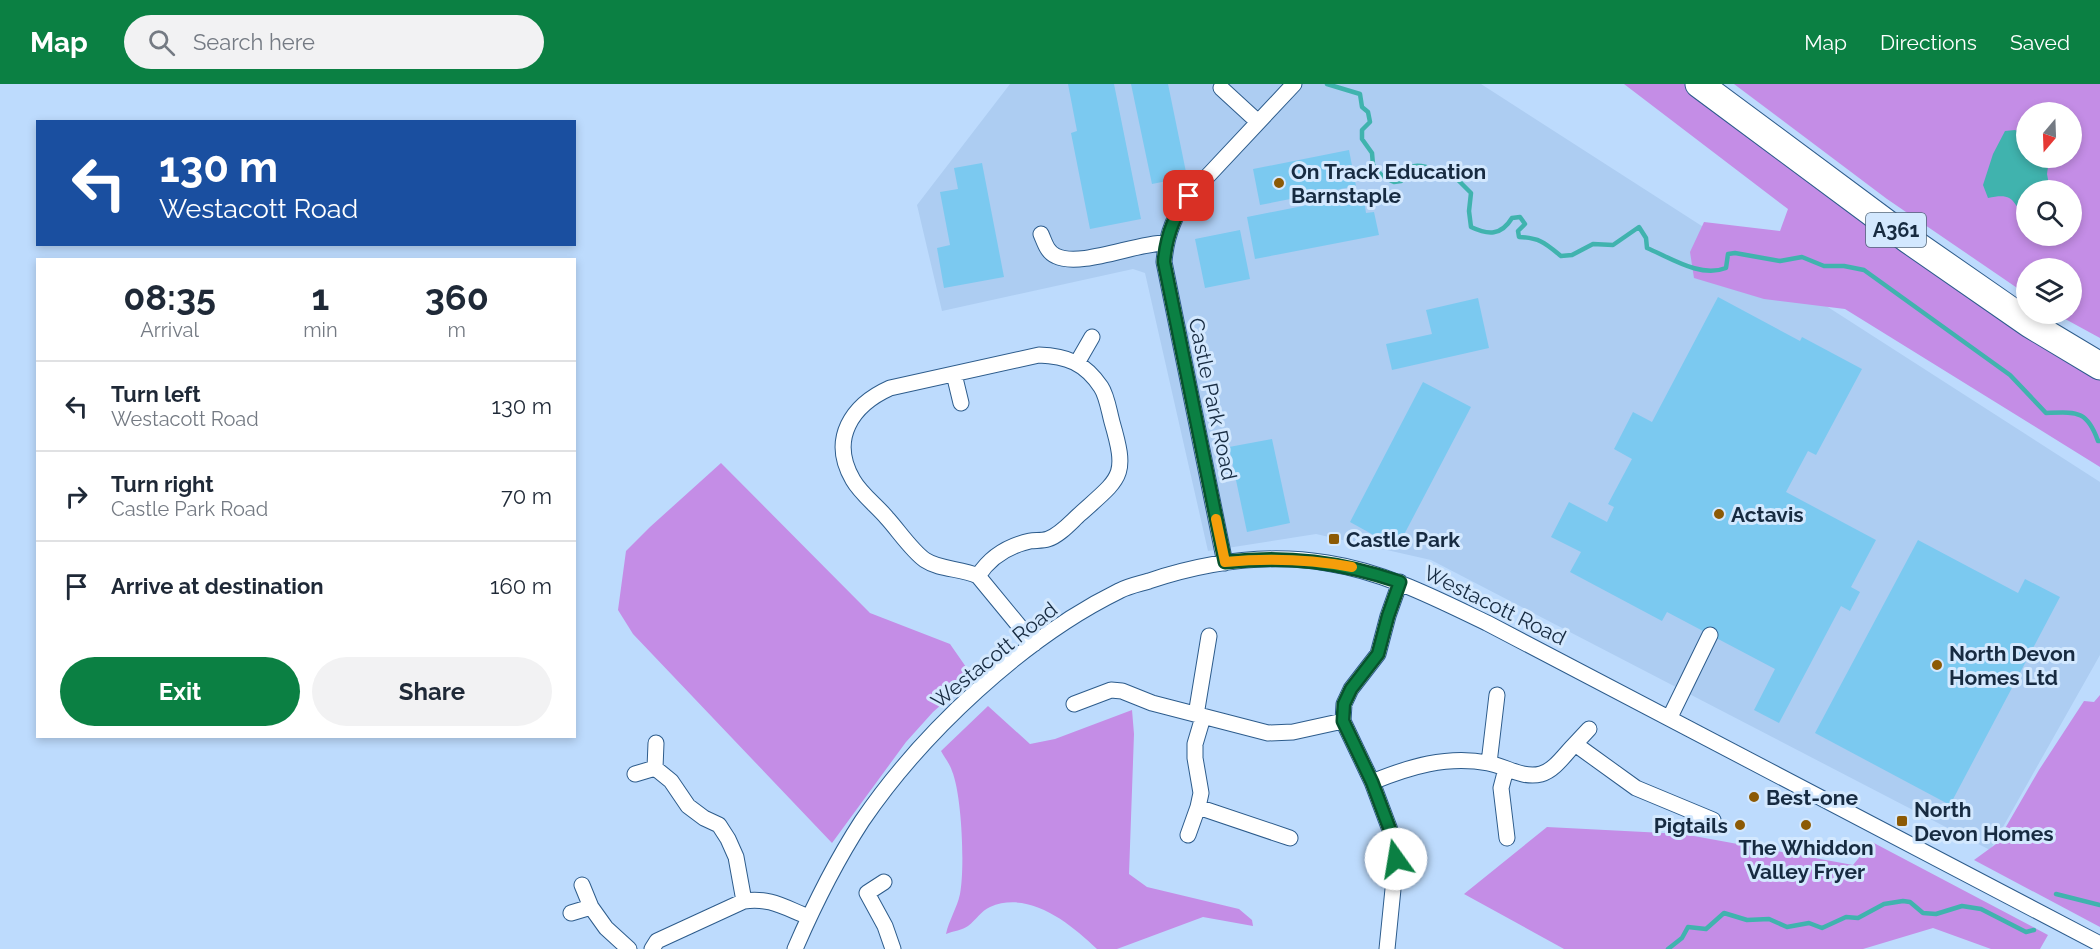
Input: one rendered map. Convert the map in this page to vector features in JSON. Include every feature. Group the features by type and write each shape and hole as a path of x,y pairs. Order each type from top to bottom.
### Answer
{"highway":[{"name":"A361","path":"1699,84 1909,240 2031,324 2100,366"}],"street":[{"name":"Castle Park Road","path":"1225,562 1164,262 1165,243 1178,209 1294,84"},
{"path":"1221,88 1258,122"},
{"path":"1041,234 1047,249 1055,256 1071,261 1165,243"},
{"path":"1077,363 1092,337"},
{"path":"978,576 998,554 1013,546 1047,540 1059,533 1117,478 1121,463 1117,439 1103,390 1094,377 1077,363 1058,356 1039,355 890,388 873,396 858,408 844,438 843,449 847,467 854,482 925,560 978,576 1034,644"},
{"path":"954,374 961,403"},
{"name":"Westacott Road","path":"795,949 809,917 862,822 886,790 953,711 1034,644 1075,616 1121,590 1184,569 1225,562 1280,559 1309,560 1364,570 1400,582 1487,623 1670,717 2100,944"},
{"path":"1387,949 1396,859 1390,830 1372,782 1343,721 1344,704 1351,689 1378,654 1400,582"},
{"path":"1670,717 1710,635"},
{"path":"1188,836 1201,793 1194,758 1209,636"},
{"path":"1074,704 1111,690 1122,691 1152,703 1268,733 1293,732 1343,721"},
{"path":"1489,763 1497,695"},
{"path":"1372,782 1430,763 1466,760 1489,763 1525,775 1540,775 1551,770 1590,729"},
{"path":"655,768 656,743"},
{"path":"1575,744 1636,788 1713,820"},
{"path":"655,768 671,781 688,806 704,818 719,825 736,857 744,901"},
{"path":"635,774 655,768"},
{"path":"1506,769 1502,788 1507,838"},
{"path":"1198,807 1290,838"},
{"path":"885,882 867,893 885,926 893,949"},
{"path":"582,885 591,907 606,928 629,949"},
{"path":"652,949 657,941 744,901 757,899 770,901 809,917"},
{"path":"571,912 591,907"}],"shaded area":[{"path":"1010,84 1481,84 2100,482 2100,655 1990,850 1431,560 1316,534 1208,551 1145,273 1133,269 942,311 917,205"},
{"path":"1624,84 1684,84 1993,309 2100,378 2100,467 1845,309 1764,299 1694,278 1690,252 1704,222 1780,231 1788,209"},
{"path":"1734,84 2100,84 2100,338 2074,324 2082,324 2082,258 2016,258 2016,287 1887,199"},
{"path":"2016,130 2016,168 2048,168 2048,180 2016,180 2016,205 2009,198 1988,198 1983,185 1993,154 2005,131"},
{"path":"721,463 870,613 950,644 973,677 933,712 906,742 832,843 633,634 618,610 626,551"},
{"path":"2100,695 2100,927 1974,860 1996,844 2039,770 2084,701 2094,702"},
{"path":"988,706 1030,744 1055,739 1132,710 1134,734 1129,874 1147,887 1239,909 1252,920 1253,926 1203,917 1117,949 1097,949 1074,929 1048,912 1034,906 1005,903 990,907 971,924 946,934 960,894 962,850 955,782 951,768 941,751"},
{"path":"1547,827 1683,834 1853,865 1872,842 2048,935 2040,949 1991,949 1933,928 1863,949 1564,949 1464,894"}],"building":[{"path":"1068,84 1114,84 1141,219 1090,229 1071,133 1077,131"},
{"path":"1131,84 1168,84 1187,177 1152,184"},
{"path":"1349,150 1356,186 1260,205 1253,169"},
{"path":"982,163 1004,277 944,288 937,248 950,245 940,192 958,189 954,168"},
{"path":"1363,194 1366,213 1374,212 1379,235 1255,259 1247,217"},
{"path":"1240,230 1250,279 1205,288 1195,239"},
{"name":"Actavis","path":"1718,297 1800,341 1802,337 1862,369 1816,455 1808,451 1786,492 1876,540 1851,587 1860,592 1850,611 1841,606 1779,723 1754,710 1775,669 1667,612 1662,621 1570,572 1581,552 1551,537 1569,502 1607,522 1614,507 1608,504 1632,459 1614,449 1633,412 1652,422"},
{"path":"1478,298 1489,348 1392,370 1386,344 1432,334 1426,310"},
{"path":"1423,382 1471,407 1397,548 1350,522"},
{"path":"1272,439 1290,523 1247,532 1229,447"},
{"name":"North Devon Homes Ltd","path":"1918,540 2018,593 2025,579 2060,597 1950,805 1815,733"}],"waterway":[{"path":"1327,84 1360,94 1362,107 1368,112 1370,122 1362,130 1362,139 1372,153 1373,165 1383,177 1394,182 1401,181 1413,166 1426,167 1435,177 1450,172 1471,193 1469,211 1471,227 1483,232 1499,231 1512,218 1520,217 1525,224 1518,231 1519,237 1542,242 1561,256 1572,255 1593,244 1613,245 1639,227 1646,238 1647,248 1696,269 1726,268 1728,254 1735,253 1780,261 1802,257 1824,266 1844,266 1864,270 2010,375 2046,413 2073,413 2085,418 2100,441"},
{"path":"2056,894 2100,905"},
{"path":"1668,949 1682,938 1688,927 1706,929 1724,913 1747,920 1769,919 1787,927 1809,923 1822,928 1846,917 1858,918 1884,904 1903,901 1910,902 1923,913 1936,914 1962,906 1981,909 2026,932 2034,930"}],"slow traffic":[{"path":"1216,519 1225,562 1280,559 1327,562 1352,567"}],"place":[{"name":"On Track Education Barnstaple","path":"1279,183"},
{"name":"Actavis","path":"1719,514"},
{"name":"Castle Park","path":"1334,539"},
{"name":"North Devon Homes Ltd","path":"1937,665"},
{"name":"Best-one","path":"1754,797"},
{"name":"North Devon Homes","path":"1902,821"},
{"name":"Pigtails","path":"1740,825"},
{"name":"The Whiddon Valley Fryer","path":"1806,825"}],"route":[{"path":"1189,196 1178,209 1172,223 1165,243 1164,262 1225,562 1280,559 1327,562 1364,570 1400,582 1378,654 1351,689 1344,704 1343,721 1372,782 1390,830 1396,859"}]}
